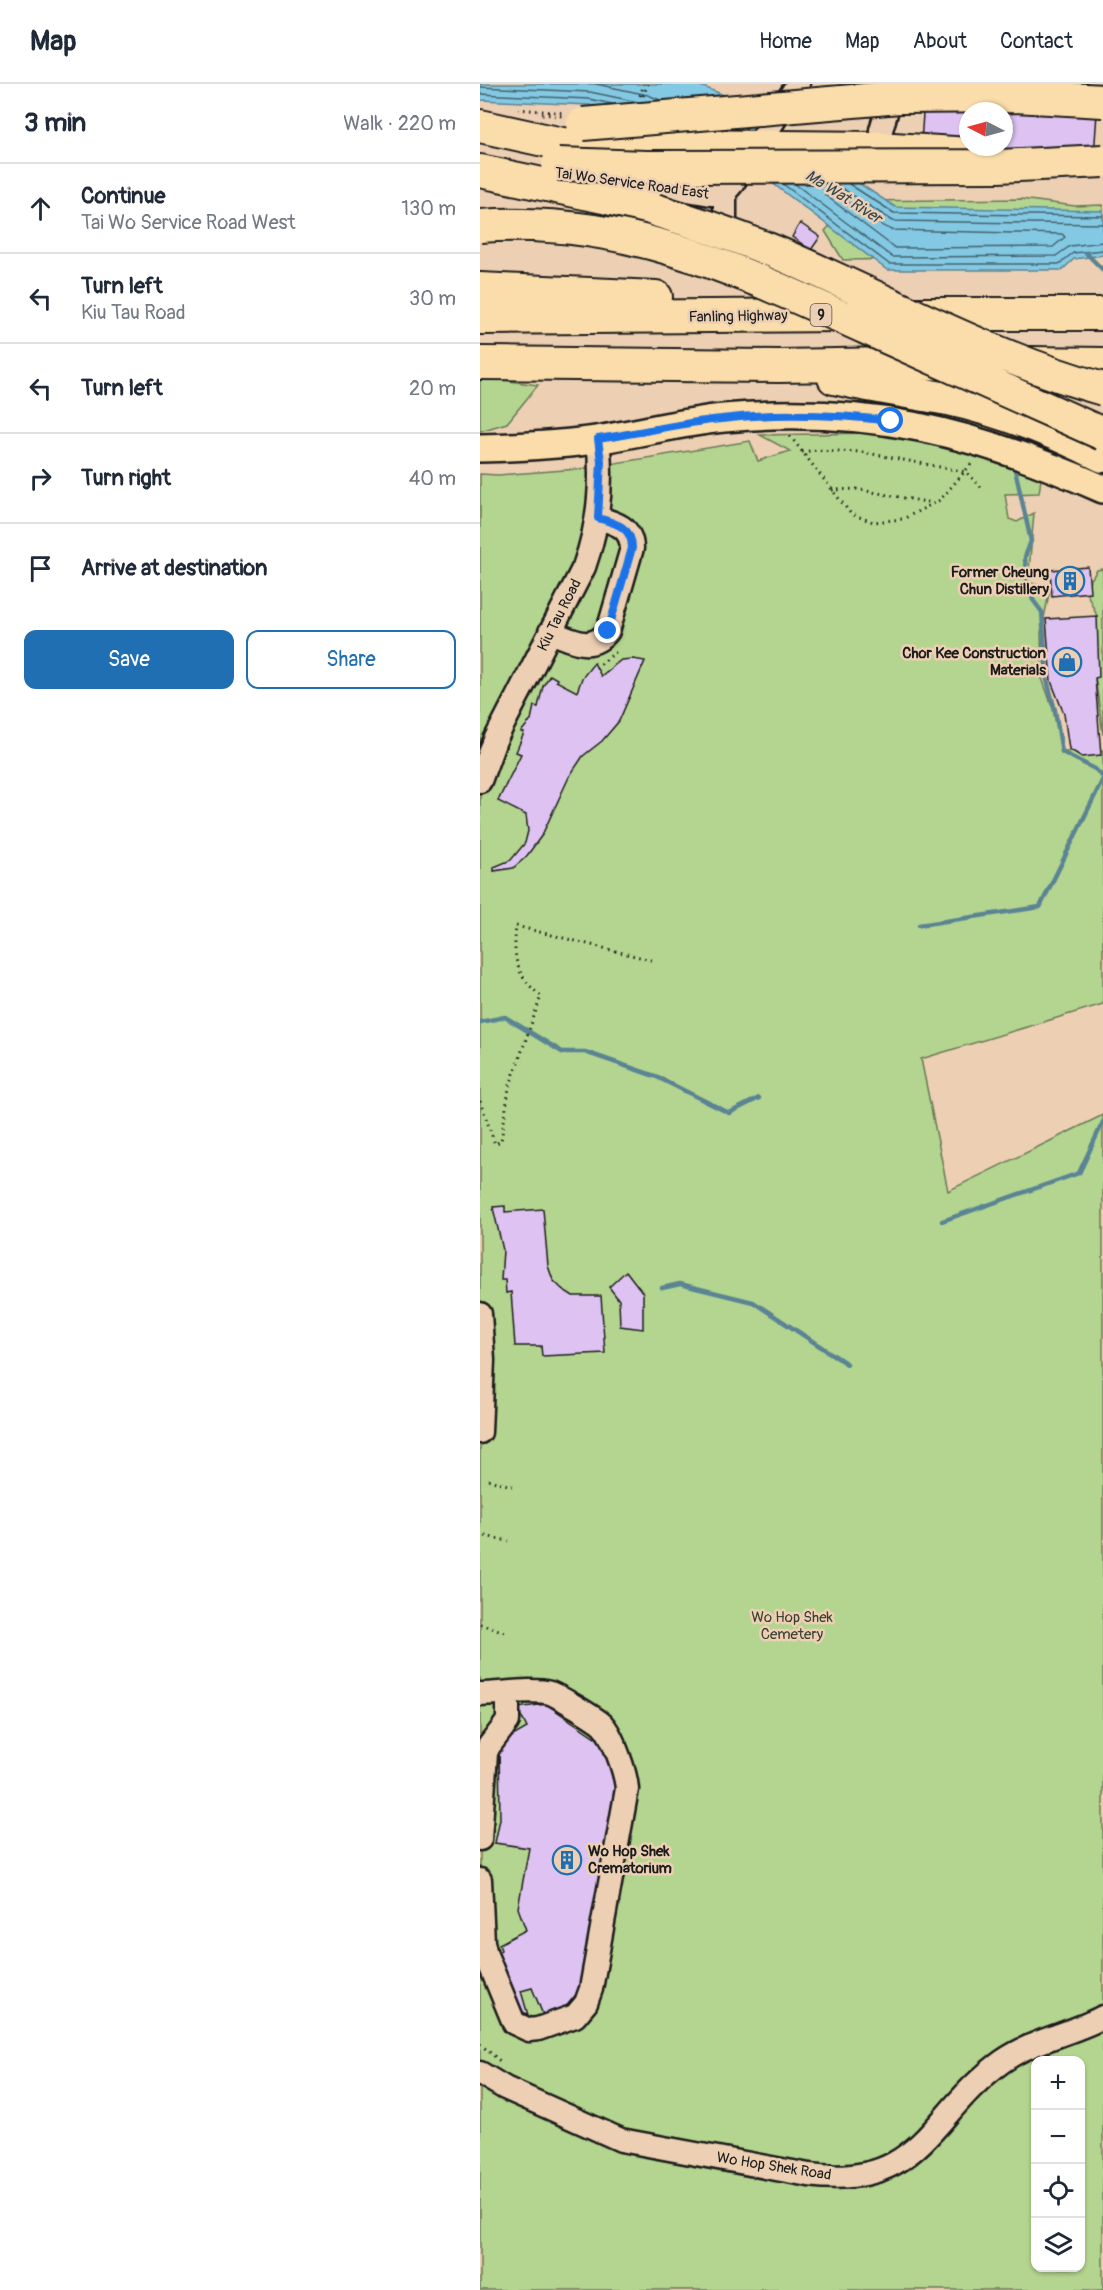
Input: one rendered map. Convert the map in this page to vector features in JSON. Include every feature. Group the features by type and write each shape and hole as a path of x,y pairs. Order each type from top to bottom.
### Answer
{"highway":[{"path":"480,125 584,123 920,96 1015,96 1103,101"},
{"path":"480,125 562,144 944,151 1042,164 1103,177"},
{"path":"480,156 586,166 646,167 986,166 1103,162"},
{"path":"480,170 632,204 711,228 797,261 987,348 1051,373 1103,389"},
{"path":"480,226 545,225 580,229 638,239 692,254 765,283 1103,434"},
{"path":"480,289 1044,313"},
{"path":"480,311 599,317"},
{"name":"Fanling Highway","path":"480,318 1103,314"},
{"path":"480,363 779,366 1103,364"},
{"path":"779,366 984,409 1038,427 1103,456"}],"main road":[{"path":"480,448 598,439 723,418 799,415 856,417 920,426 968,437 1033,459 1103,489"}],"street":[{"path":"882,130 894,84"},
{"name":"Tai Wo Service Road East","path":"480,170 549,171 609,177 702,194 718,194 725,192 742,168 793,85"},
{"path":"725,192 727,267 783,241"},
{"name":"Kiu Tau Road","path":"480,781 495,740 584,567 598,518 601,461 598,439"},
{"path":"550,632 593,644 600,641 608,631 632,548 632,540 626,529 616,523 598,518"},
{"path":"480,1314 483,1360 480,1432"},
{"path":"480,1839 486,1753 508,1721 508,1693"},
{"path":"480,1694 551,1693 601,1723 607,1731 627,1779 591,1989 586,2003 575,2016 538,2029 529,2030 514,2023 486,1955 483,1942 480,1880"},
{"name":"Wo Hop Shek Road","path":"480,2073 505,2088 621,2140 809,2175 851,2176 889,2166 911,2153 981,2080 1013,2054 1103,2017"}],"path":[{"path":"516,109 548,110 567,114"},
{"path":"788,433 851,514 873,522 903,519 934,504 966,472 976,458"},
{"path":"802,452 817,450 862,452 966,472 983,489"},
{"path":"832,490 856,489 934,504"},
{"path":"596,668 601,664"},
{"path":"480,1101 495,1144 501,1141 509,1088 540,996 526,985 516,966 516,926 651,960"},
{"path":"488,1480 512,1486"},
{"path":"484,1536 509,1541"},
{"path":"480,1624 505,1632"},
{"path":"480,2043 500,2061"}],"green space":[{"path":"1021,199 1075,206 1103,205 1103,230 917,216 861,201"},
{"path":"838,217 915,259 843,260 825,231"},
{"path":"480,377 538,385 507,423 480,431"},
{"name":"Wo Hop Shek Cemetery","path":"871,433 942,443 1041,479 1039,493 1005,494 1009,519 1017,522 1034,513 1028,582 1050,589 1041,632 1042,678 1053,709 1062,751 1103,750 1103,1004 921,1059 948,1191 1103,1115 1103,2290 480,2290 480,474 498,475 579,469 750,441 758,461 790,451 760,435"},
{"path":"1103,569 1103,735 1093,661 1097,616 1085,589 1097,570"}],"water":[{"name":"Ma Wat River","path":"480,84 696,84 729,97 895,207 1103,211 1103,255 1074,259 1062,270 887,270 768,180 643,117 589,105 480,100"}],"building":[{"path":"925,84 1099,84 1094,156 1013,150 1013,102 959,102 959,146 921,143"},
{"path":"800,223 820,237 811,250 792,237"},
{"name":"Former Cheung Chun Distillery","path":"1088,567 1090,592 1052,596 1050,570"},
{"path":"1097,616 1099,677 1095,678 1101,755 1082,757 1069,749 1064,714 1051,681 1046,619"},
{"path":"621,660 645,661 619,721 602,741 583,756 569,777 542,835 526,857 513,868 494,871 494,867 511,860 525,843 528,831 526,815 498,801 521,754 516,752 524,733 521,732 531,720 534,706 538,707 543,686 550,675 557,679 556,681 577,692 582,678 594,663 601,676"},
{"path":"505,1206 505,1212 543,1209 548,1266 553,1280 573,1296 601,1296 605,1353 542,1356 541,1346 515,1346 511,1292 506,1293 505,1280 501,1280 503,1250 493,1207"},
{"path":"626,1271 643,1293 643,1329 620,1326 619,1300 609,1287"},
{"name":"Wo Hop Shek Crematorium","path":"546,1704 605,1744 622,1784 583,1986 556,2019 546,2022 532,1988 521,1991 528,2015 518,2009 495,1954 501,1950 499,1944 526,1930 518,1908 529,1848 495,1843 500,1819 499,1744 527,1728 517,1708"}],"waterway":[{"path":"1086,253 1103,270"},
{"path":"1014,465 1031,541 1025,557 1026,576 1033,600 1042,612 1047,680 1062,752 1095,769 1103,777"},
{"path":"919,925 1040,907 1103,779"},
{"path":"480,1022 505,1017 562,1052 585,1052 655,1076 729,1113 759,1098"},
{"path":"942,1221 1079,1173 1103,1122"},
{"path":"662,1288 680,1284 753,1302 847,1364"}],"place":[{"name":"Former Cheung Chun Distillery","path":"1070,581"},
{"name":"Chor Kee Construction Materials","path":"1067,662"},
{"name":"Wo Hop Shek Crematorium","path":"567,1860"}],"route":[{"path":"608,631 632,548 632,540 626,529 616,523 598,518 601,461 598,439 723,418 817,415 891,421"}]}
